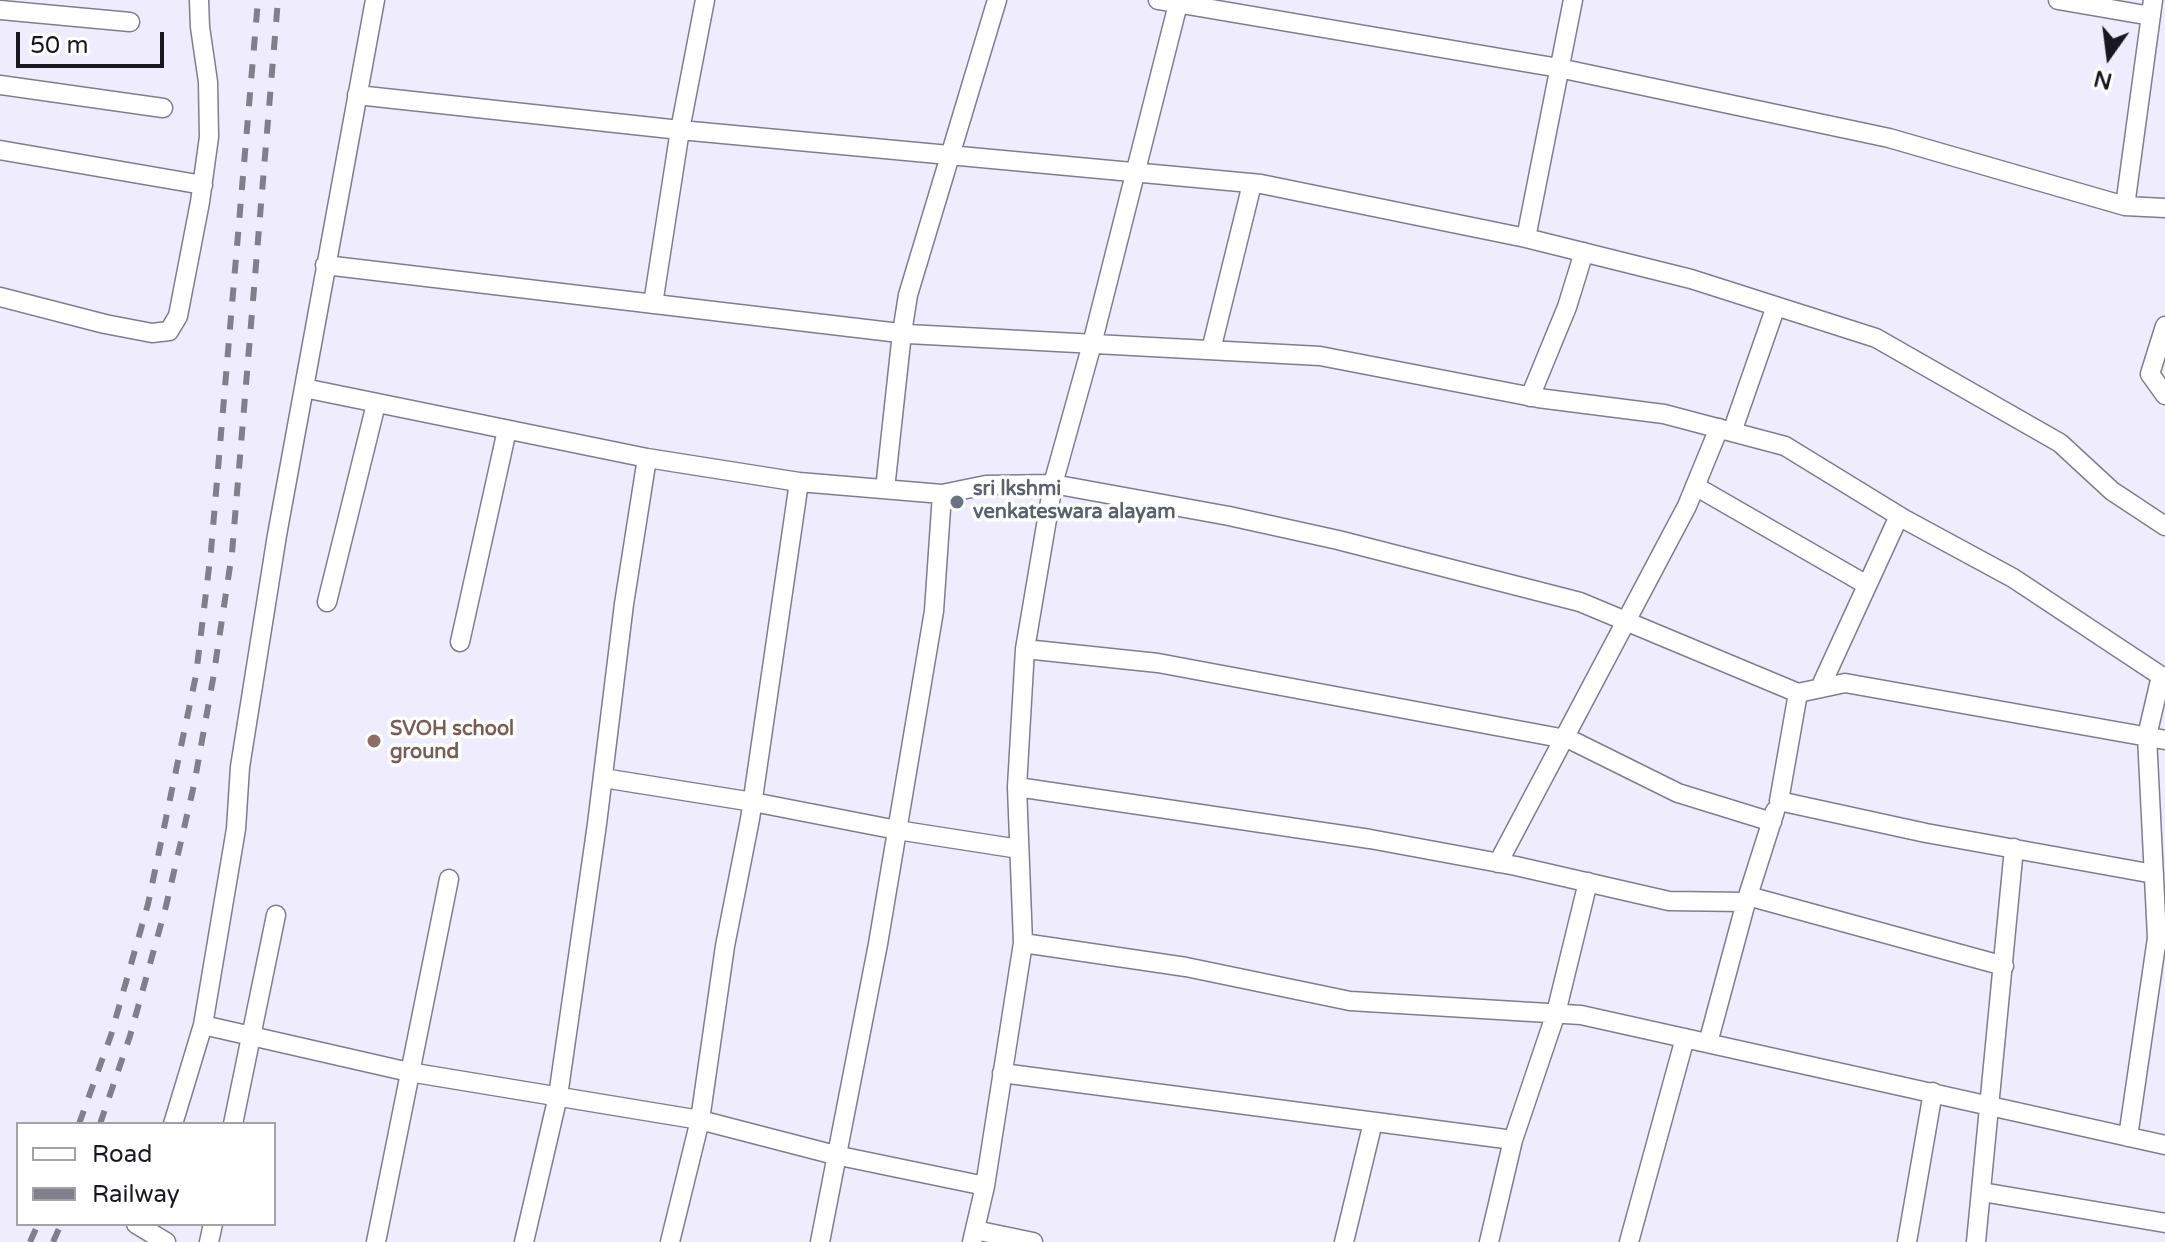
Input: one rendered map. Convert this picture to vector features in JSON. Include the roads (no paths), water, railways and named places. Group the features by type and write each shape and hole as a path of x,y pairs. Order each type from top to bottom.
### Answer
{"street":[{"path":"0,297 105,324 152,333 169,331 178,316 209,137 208,82 199,0"},
{"path":"174,1122 203,1025 236,829 240,767 277,535 375,0"},
{"path":"653,304 680,130 705,0"},
{"path":"885,489 908,295 997,0"},
{"path":"1158,0 1559,68 1889,138 2125,206 2165,208"},
{"path":"1526,238 1573,0"},
{"path":"2058,0 2155,7 2125,206"},
{"path":"1033,1242 973,1236 985,1186 1023,943 1017,787 1025,649 1053,484 1092,344 1178,4"},
{"path":"0,10 130,22"},
{"path":"0,85 163,108"},
{"path":"357,95 680,130 1252,184 1526,238 1691,279 1876,338 2060,443 2112,491 2165,526"},
{"path":"0,150 203,185"},
{"path":"1211,350 1252,184"},
{"path":"1530,397 1567,307 1584,252"},
{"path":"325,265 902,333 1320,356 1530,397 1664,414 1785,446 1899,516 2013,578 2161,676 2156,738 2154,874 2161,939 2128,1137"},
{"path":"1498,863 1726,430 1776,306"},
{"path":"2165,326 2150,374 2165,395"},
{"path":"304,388 647,458 799,482 942,494 986,485 1053,484 1229,516 1338,540 1580,602 1798,693 1845,683 2156,738"},
{"path":"327,602 376,404"},
{"path":"460,642 507,430"},
{"path":"524,1242 558,1096 624,604 647,458"},
{"path":"670,1242 700,1120 725,946 753,802 799,482"},
{"path":"1695,486 1867,585"},
{"path":"820,1242 878,944 934,611 942,494"},
{"path":"1820,688 1899,516"},
{"path":"1025,649 1158,663 1565,739 1678,793 1772,822"},
{"path":"1708,1043 1747,899 1779,801 1798,693"},
{"path":"603,778 1019,849"},
{"path":"1017,787 1370,839 1498,863 1669,901 1747,899 2004,966"},
{"path":"1779,801 2154,874"},
{"path":"1976,1242 2014,848"},
{"path":"376,1242 449,879"},
{"path":"1489,1242 1513,1140 1556,1013 1588,882"},
{"path":"233,1122 276,915"},
{"path":"1023,943 1186,967 1350,1001 1581,1015 2165,1145"},
{"path":"203,1025 409,1072 700,1120 835,1155 985,1186"},
{"path":"1629,1242 1685,1038"},
{"path":"1002,1073 1513,1140"},
{"path":"1907,1242 1933,1092"},
{"path":"1344,1242 1373,1122"},
{"path":"1982,1192 2165,1223"},
{"path":"139,1229 166,1242"}],"railway":[{"path":"80,1122 111,1035 148,904 196,675 211,551 258,0"},
{"path":"101,1122 130,1036 166,906 194,785 213,679 232,553 278,0"},
{"path":"30,1242 37,1226"},
{"path":"53,1242 60,1226"}],"place":[{"name":"sri lkshmi venkateswara alayam","path":"957,502"},
{"name":"SVOH school ground","path":"374,741"}]}
